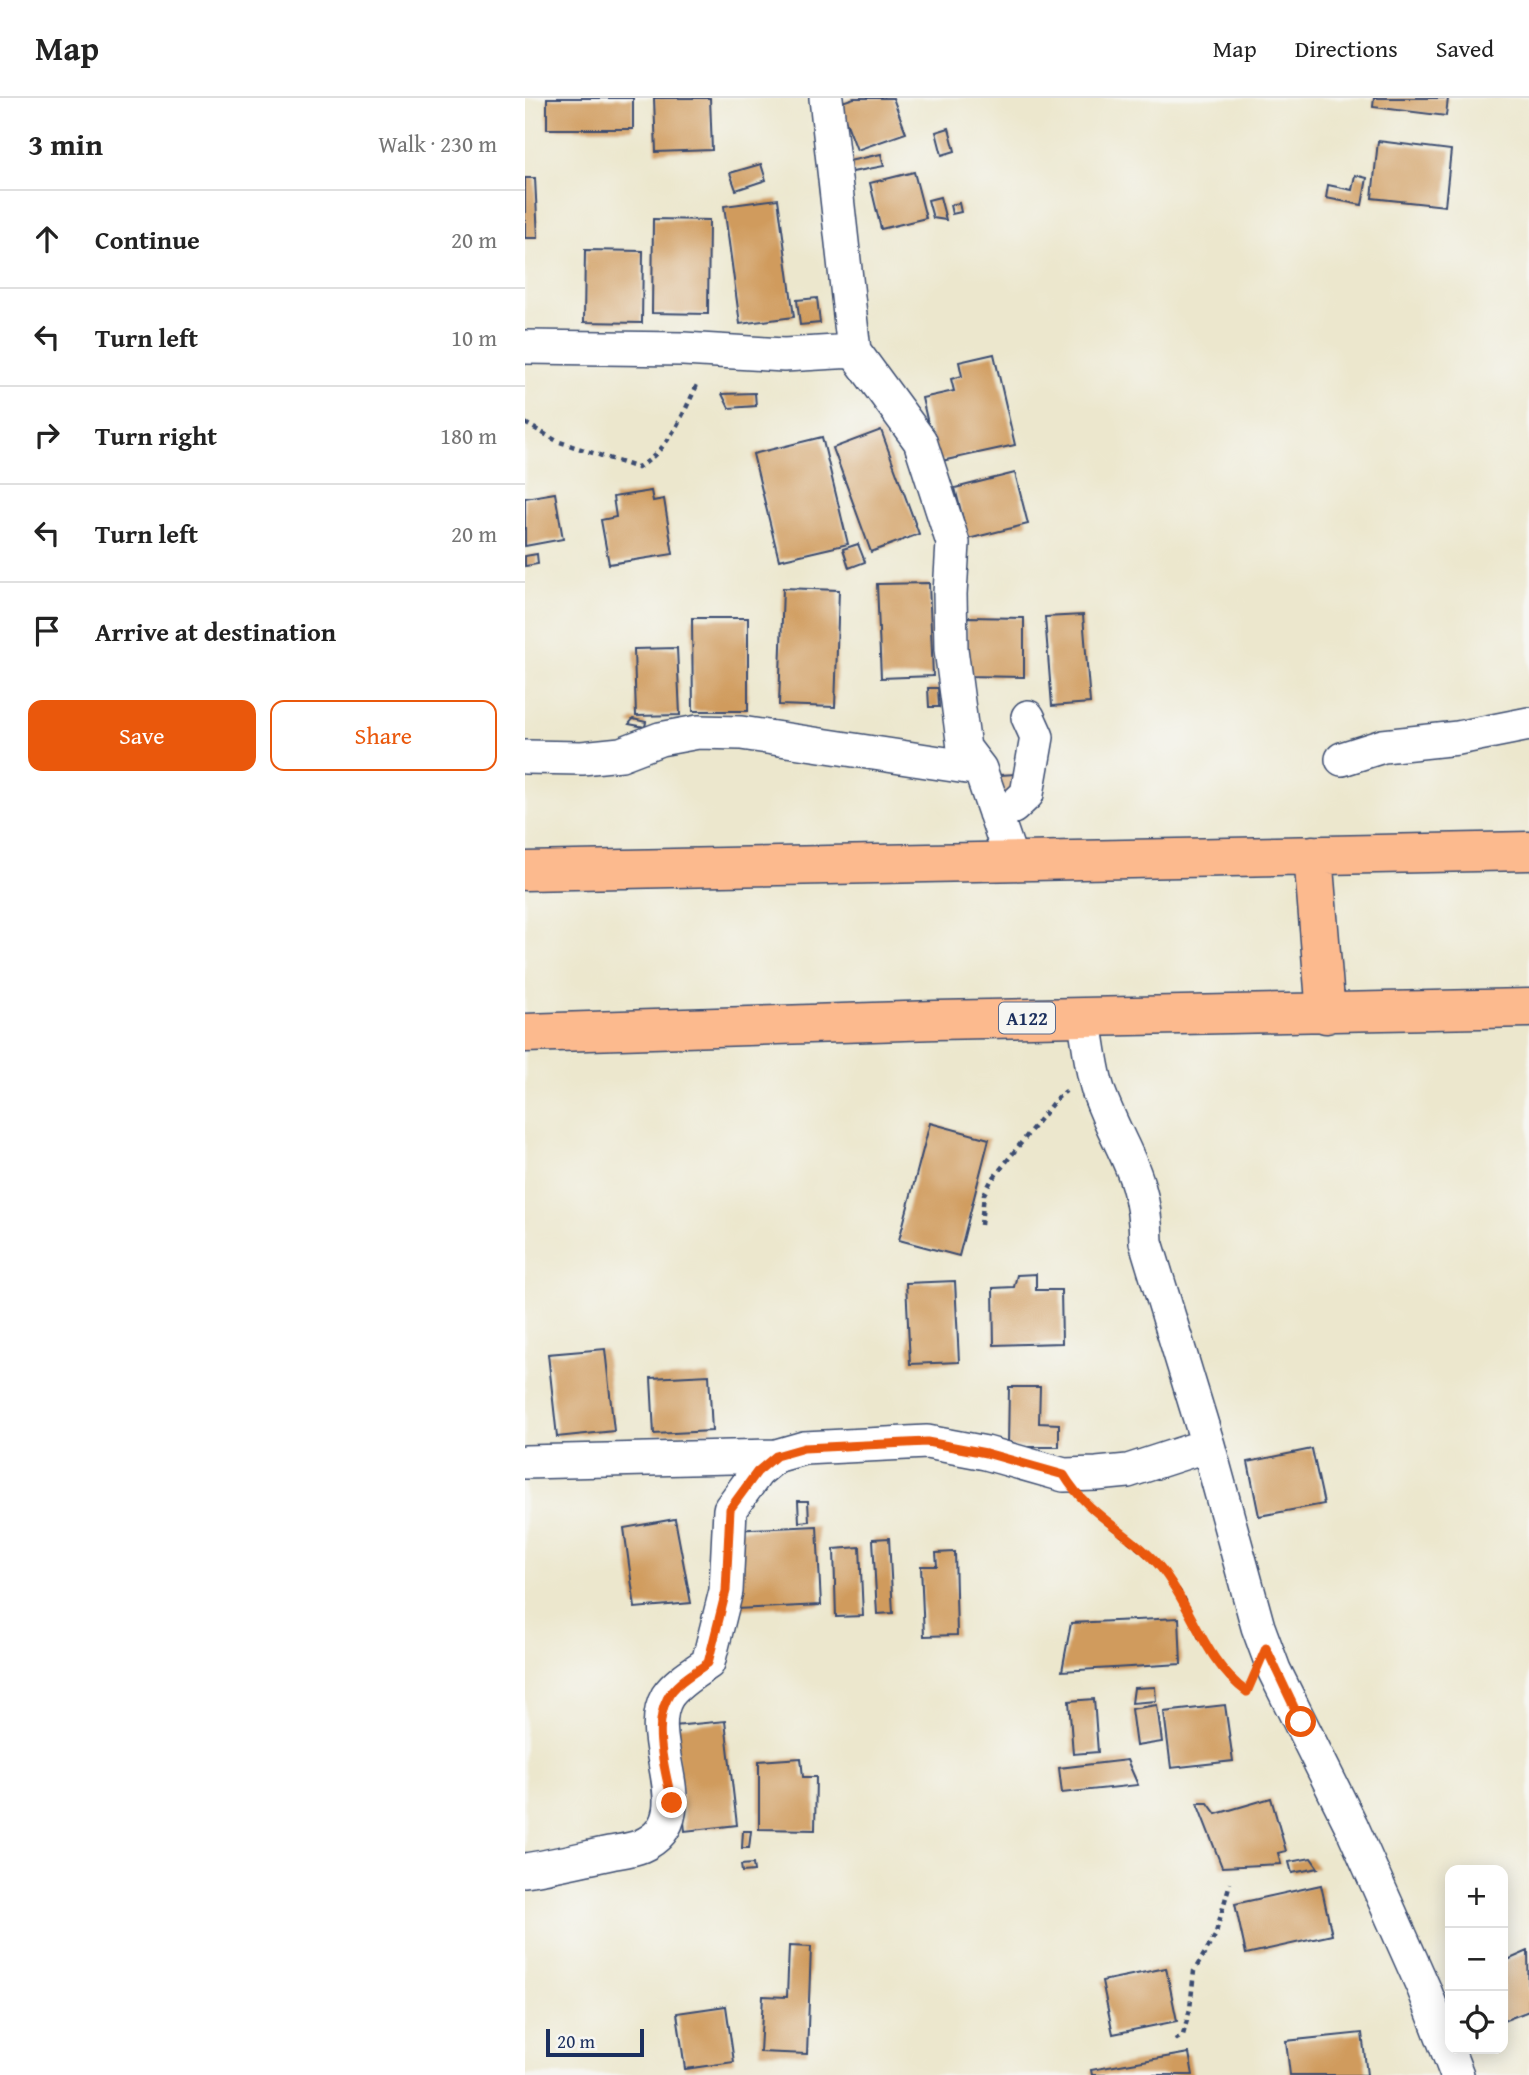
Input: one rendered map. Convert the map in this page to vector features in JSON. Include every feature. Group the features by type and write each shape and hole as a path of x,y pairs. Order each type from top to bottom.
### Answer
{"highway":[{"path":"525,871 1529,850"},
{"path":"1313,855 1326,1014"},
{"name":"A122","path":"525,1033 1529,1008"}],"street":[{"path":"826,98 854,351 920,441 953,542 951,649 964,748 980,769 1012,862"},
{"path":"525,347 713,350 784,355 854,351"},
{"path":"995,813 1013,807 1027,794 1037,737 1028,717"},
{"path":"1342,758 1383,746 1458,738 1529,724"},
{"path":"525,757 582,758 621,754 660,739 698,732 741,733 980,769"},
{"path":"1084,1017 1098,1091 1139,1180 1146,1214 1146,1242 1266,1648 1351,1825 1425,1989 1458,2075"},
{"path":"525,1462 776,1456 804,1448 927,1442 986,1453 1064,1475 1128,1471 1208,1445"},
{"path":"525,1870 642,1846 665,1823 672,1803 663,1758 661,1723 667,1698 687,1678 708,1663 726,1591 730,1509 757,1472 776,1456"}],"path":[{"path":"525,423 557,441 638,468 657,456 676,427 713,350"},
{"path":"981,1225 984,1194 991,1181 1055,1100 1095,1069"},
{"path":"1064,1475 1077,1497 1159,1565 1183,1597 1200,1637 1231,1680 1247,1692 1266,1648"},
{"path":"1175,2040 1183,2035 1191,2009 1194,1970 1215,1936 1230,1883"}],"building":[{"path":"547,98 633,98 633,129 547,129"},
{"path":"654,98 710,98 712,150 656,152"},
{"path":"854,98 893,98 906,133 857,150 839,103"},
{"path":"1374,98 1448,98 1446,116 1373,107"},
{"path":"949,128 955,151 942,155 936,132"},
{"path":"1378,141 1451,150 1445,206 1372,198"},
{"path":"881,154 884,166 852,172 849,161"},
{"path":"761,164 766,180 736,190 730,173"},
{"path":"914,172 926,218 881,229 870,183"},
{"path":"1355,175 1367,178 1362,205 1326,198 1328,185 1352,190"},
{"path":"525,178 535,178 538,238 525,238"},
{"path":"940,197 946,220 933,218 928,200"},
{"path":"778,199 794,317 740,324 724,206"},
{"path":"959,203 961,212 952,214 950,205"},
{"path":"653,219 709,220 708,314 652,313"},
{"path":"585,250 643,251 642,323 584,322"},
{"path":"817,298 820,323 800,325 797,300"},
{"path":"994,354 1015,445 937,462 922,398 954,391 951,379 962,376 959,362"},
{"path":"755,393 756,406 729,408 722,394"},
{"path":"881,430 919,534 871,552 833,448"},
{"path":"822,437 848,544 779,560 753,454"},
{"path":"1015,473 1028,524 968,539 955,488"},
{"path":"651,491 653,501 664,499 673,554 609,564 601,520 616,517 613,497"},
{"path":"555,493 563,539 525,546 525,498"},
{"path":"858,544 865,562 849,568 843,549"},
{"path":"537,554 538,564 525,566 525,556"},
{"path":"929,583 933,676 881,678 877,584"},
{"path":"783,588 839,590 835,707 779,705"},
{"path":"1083,615 1090,703 1052,706 1045,617"},
{"path":"967,617 1024,618 1024,677 966,676"},
{"path":"692,618 748,618 748,711 693,711"},
{"path":"677,648 680,715 636,716 634,649"},
{"path":"928,688 938,688 939,707 929,707"},
{"path":"633,719 646,722 645,727 629,724"},
{"path":"1016,774 1017,795 1001,796 1000,775"},
{"path":"930,1123 989,1139 959,1256 899,1240"},
{"path":"1036,1274 1036,1290 1061,1290 1062,1343 994,1345 993,1288 1014,1287 1017,1275"},
{"path":"955,1281 959,1362 910,1364 906,1283"},
{"path":"605,1349 614,1431 557,1437 548,1354"},
{"path":"709,1375 712,1431 654,1434 651,1378"},
{"path":"1009,1387 1040,1387 1039,1423 1059,1424 1059,1447 1008,1447"},
{"path":"1312,1449 1324,1504 1259,1516 1248,1462"},
{"path":"798,1501 808,1501 809,1521 799,1522"},
{"path":"675,1519 691,1603 635,1608 624,1528"},
{"path":"817,1526 821,1605 736,1609 732,1530"},
{"path":"889,1538 893,1613 877,1614 873,1539"},
{"path":"860,1547 863,1616 836,1617 834,1549"},
{"path":"955,1552 957,1635 924,1636 921,1566 937,1566 936,1553"},
{"path":"1179,1618 1181,1664 1062,1671 1071,1623"},
{"path":"1155,1687 1156,1701 1132,1703 1134,1688"},
{"path":"1094,1699 1098,1752 1073,1754 1069,1701"},
{"path":"1157,1705 1162,1742 1136,1746 1131,1709"},
{"path":"1225,1705 1233,1761 1171,1768 1164,1712"},
{"path":"725,1721 737,1825 685,1831 674,1726"},
{"path":"801,1758 803,1777 816,1777 815,1830 759,1829 759,1761"},
{"path":"1127,1760 1138,1785 1062,1793 1059,1768"},
{"path":"1271,1798 1286,1851 1278,1853 1281,1864 1222,1867 1197,1803 1208,1803 1216,1814"},
{"path":"743,1831 751,1831 749,1848 742,1848"},
{"path":"1311,1858 1318,1868 1292,1873 1289,1862"},
{"path":"753,1864 754,1871 742,1872 741,1865"},
{"path":"1321,1885 1332,1935 1246,1954 1235,1904"},
{"path":"789,1946 811,1947 807,2054 760,2052 763,1996 787,1997"},
{"path":"1528,1951 1529,2011 1508,2019 1508,1991 1508,1960"},
{"path":"1166,1968 1177,2021 1113,2034 1102,1981"},
{"path":"726,2006 734,2062 685,2069 677,2013"},
{"path":"1362,2033 1367,2075 1290,2075 1286,2041"},
{"path":"1189,2053 1193,2075 1092,2075 1091,2070"}],"route":[{"path":"672,1803 663,1758 661,1723 667,1698 687,1678 708,1663 726,1591 730,1509 741,1490 776,1456 804,1448 927,1442 986,1453 1064,1475 1077,1497 1159,1565 1183,1597 1200,1637 1231,1680 1247,1692 1266,1648 1274,1670 1301,1722"}]}
